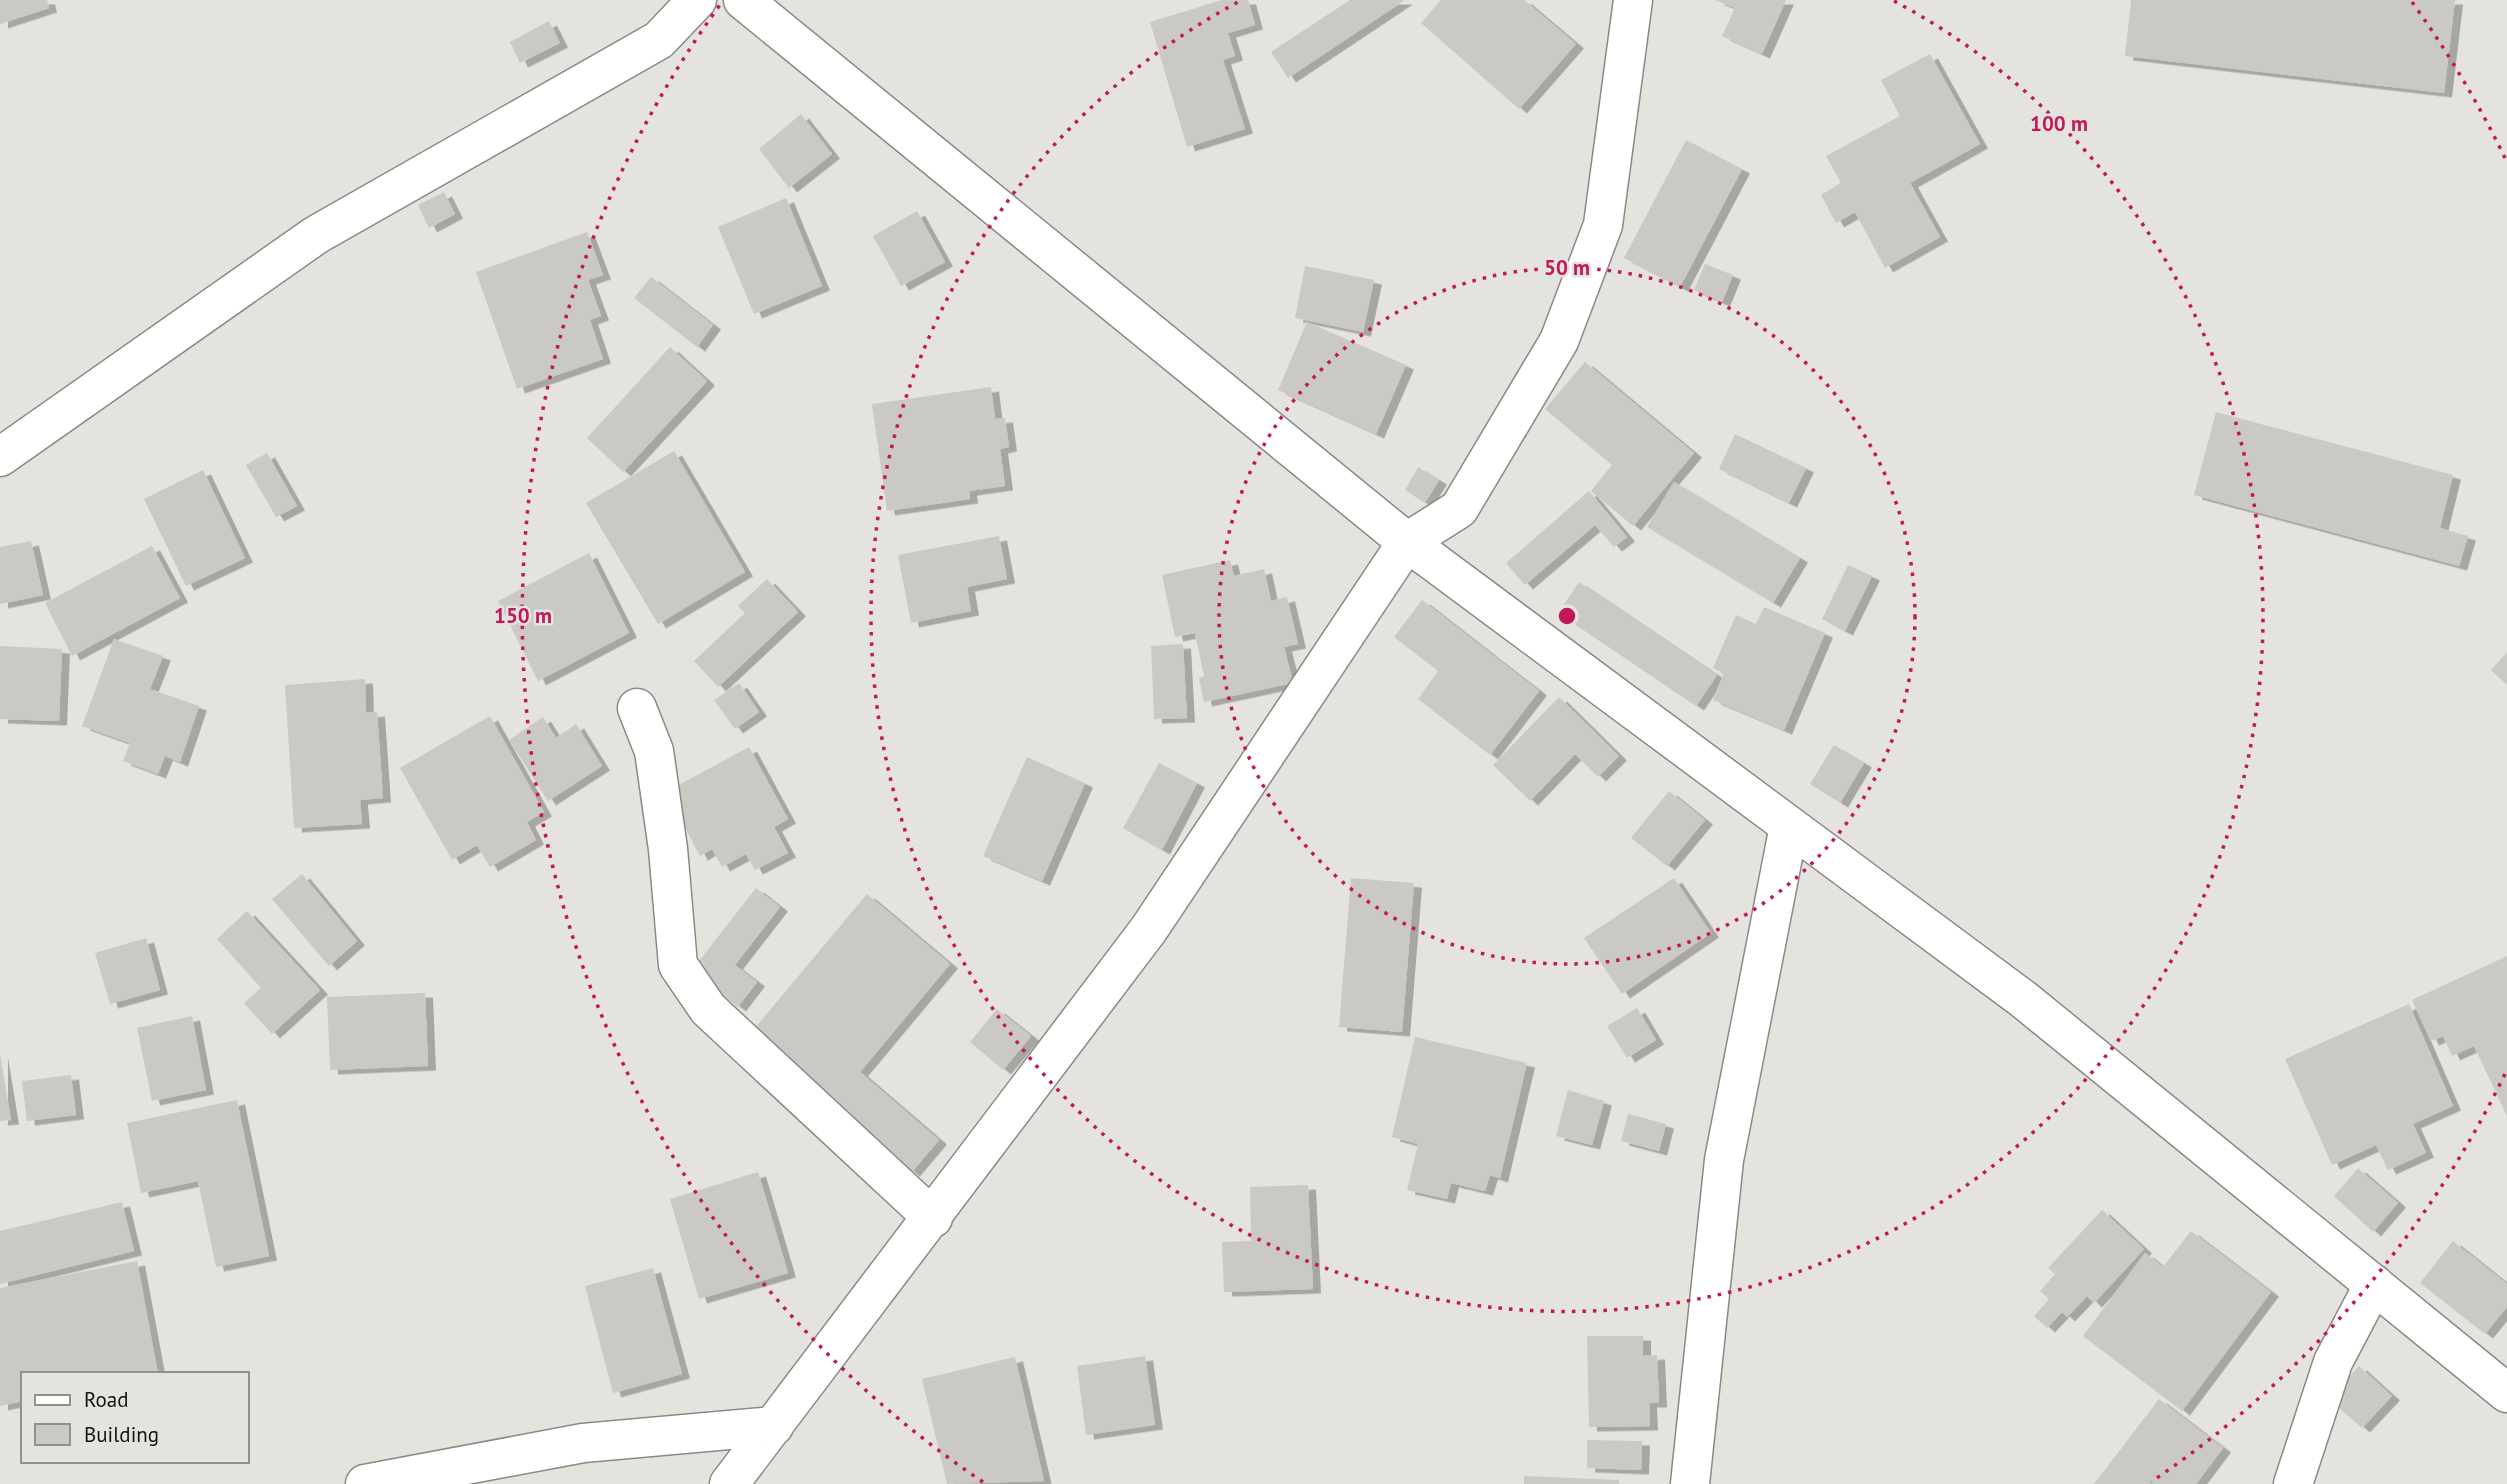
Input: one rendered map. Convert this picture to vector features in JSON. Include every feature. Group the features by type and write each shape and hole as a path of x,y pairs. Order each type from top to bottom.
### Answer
{"street":[{"path":"0,457 316,235 659,40 697,0"},
{"path":"743,0 1407,542 2023,999 2507,1393"},
{"path":"730,1484 1149,929 1407,542 1459,509 1559,341 1603,225 1633,0"},
{"path":"637,708 654,751 668,849 678,965 708,1009 933,1218"},
{"path":"1690,1484 1724,1160 1789,826"},
{"path":"2293,1484 2333,1362 2374,1284"},
{"path":"365,1484 583,1443 774,1426"}],"building":[{"path":"0,0 47,0 49,8 0,24"},
{"path":"1222,0 1248,0 1255,25 1228,33 1235,56 1223,60 1245,129 1187,147 1150,22"},
{"path":"1350,0 1405,0 1288,78 1271,52"},
{"path":"1441,0 1524,0 1576,44 1519,109 1421,23"},
{"path":"1715,0 1786,0 1762,54 1722,36 1735,8"},
{"path":"2131,0 2455,0 2444,93 2125,56"},
{"path":"549,21 560,43 520,63 510,42"},
{"path":"1930,54 1980,144 1910,183 1940,237 1885,268 1855,212 1836,223 1821,195 1841,183 1826,156 1900,116 1881,80"},
{"path":"801,114 832,154 789,188 759,149"},
{"path":"1686,140 1742,169 1680,287 1624,258"},
{"path":"444,192 455,214 429,228 418,205"},
{"path":"786,198 822,286 754,314 718,227"},
{"path":"917,211 945,262 901,286 873,236"},
{"path":"587,232 603,275 588,280 601,316 590,320 603,359 517,389 476,272"},
{"path":"1705,264 1733,275 1722,302 1694,290"},
{"path":"1305,266 1374,280 1363,332 1295,318"},
{"path":"651,277 713,325 697,347 634,298"},
{"path":"1307,322 1406,365 1376,434 1278,390"},
{"path":"670,347 707,381 623,472 587,438"},
{"path":"1585,362 1694,453 1633,526 1591,491 1612,465 1545,409"},
{"path":"991,387 995,419 1005,418 1009,447 1000,449 1005,486 969,491 970,499 887,511 872,404"},
{"path":"2216,412 2453,475 2440,528 2468,536 2459,566 2194,495"},
{"path":"1735,434 1806,468 1789,503 1719,469"},
{"path":"674,451 745,572 658,624 586,503"},
{"path":"267,453 297,506 276,517 246,465"},
{"path":"1418,467 1439,480 1425,503 1405,490"},
{"path":"203,470 245,558 186,586 144,499"},
{"path":"1674,482 1800,558 1773,603 1647,527"},
{"path":"1589,491 1627,537 1614,547 1595,525 1525,585 1506,563"},
{"path":"999,536 1007,579 967,587 971,611 911,623 898,555"},
{"path":"31,541 43,595 0,604 0,547"},
{"path":"152,546 180,598 72,656 45,603"},
{"path":"589,553 629,633 538,681 498,601"},
{"path":"1230,560 1234,576 1264,569 1271,601 1287,597 1298,644 1284,647 1293,683 1204,702 1199,678 1204,676 1195,633 1175,637 1162,575"},
{"path":"1848,565 1872,576 1845,631 1822,619"},
{"path":"767,579 798,612 718,687 694,661 745,613 738,606"},
{"path":"1579,582 1717,675 1696,706 1558,613"},
{"path":"1422,600 1539,691 1490,755 1418,699 1438,671 1394,637"},
{"path":"1764,607 1825,633 1784,730 1713,700 1724,673 1713,668 1736,615 1756,624"},
{"path":"114,639 163,656 150,689 199,706 180,762 165,756 158,774 123,761 130,743 82,726"},
{"path":"1183,644 1187,718 1154,719 1151,646"},
{"path":"0,646 62,649 59,721 0,719"},
{"path":"2507,652 2507,685 2491,670"},
{"path":"365,679 366,713 377,712 383,798 360,800 362,824 294,828 285,685"},
{"path":"739,683 759,712 735,729 714,700"},
{"path":"1559,697 1619,756 1598,777 1575,754 1530,801 1493,765"},
{"path":"490,716 544,812 527,822 536,840 490,867 477,845 452,860 400,768"},
{"path":"543,717 556,738 576,724 602,766 548,801 509,740"},
{"path":"1834,745 1864,763 1840,803 1810,784"},
{"path":"749,747 788,819 774,827 788,853 755,870 746,854 722,867 712,849 700,856 666,792"},
{"path":"1027,757 1085,783 1042,881 983,856"},
{"path":"1159,763 1197,783 1162,850 1123,828"},
{"path":"1669,791 1705,820 1667,866 1631,838"},
{"path":"302,874 357,941 329,966 272,899"},
{"path":"1351,878 1414,883 1402,1032 1339,1027"},
{"path":"1674,878 1711,933 1622,994 1584,938"},
{"path":"756,888 780,907 735,965 757,982 738,1007 692,970"},
{"path":"867,894 950,964 860,1072 939,1140 912,1172 750,1034"},
{"path":"247,911 320,990 272,1034 244,1003 261,988 217,939"},
{"path":"146,938 160,990 110,1004 95,953"},
{"path":"2507,956 2507,1116 2474,1046 2452,1056 2443,1036 2431,1041 2412,1000"},
{"path":"425,993 428,1066 330,1070 327,997"},
{"path":"2409,1004 2453,1106 2413,1124 2426,1153 2388,1170 2376,1145 2332,1165 2285,1059"},
{"path":"1637,1008 1656,1040 1627,1058 1607,1026"},
{"path":"997,1009 1031,1036 1003,1070 970,1042"},
{"path":"192,1016 206,1090 152,1101 137,1028"},
{"path":"1415,1037 1527,1063 1500,1178 1490,1175 1485,1191 1451,1183 1447,1199 1407,1190 1418,1144 1392,1137"},
{"path":"0,1053 11,1120 0,1121"},
{"path":"71,1075 76,1115 27,1121 22,1081"},
{"path":"1568,1090 1604,1101 1592,1145 1556,1136"},
{"path":"237,1100 269,1256 216,1267 198,1181 141,1193 127,1123"},
{"path":"1628,1114 1666,1124 1659,1151 1621,1141"},
{"path":"2358,1168 2398,1203 2373,1232 2334,1196"},
{"path":"758,1172 788,1273 699,1299 670,1199"},
{"path":"1308,1185 1313,1289 1224,1292 1222,1242 1251,1241 1250,1187"},
{"path":"122,1202 134,1251 0,1284 0,1231"},
{"path":"2102,1210 2144,1249 2094,1303 2087,1296 2067,1317 2062,1312 2047,1328 2034,1316 2049,1299 2040,1291 2055,1274 2048,1268"},
{"path":"2191,1231 2271,1292 2182,1411 2083,1336 2145,1253 2163,1267"},
{"path":"2453,1241 2507,1284 2507,1307 2485,1334 2420,1283"},
{"path":"137,1261 158,1372 21,1372 21,1401 0,1406 0,1288"},
{"path":"653,1268 682,1374 613,1393 585,1286"},
{"path":"1587,1336 1643,1336 1643,1356 1657,1355 1659,1403 1649,1403 1650,1426 1589,1427"},
{"path":"1145,1356 1155,1425 1086,1435 1077,1366"},
{"path":"1015,1357 1044,1481 947,1484 922,1379"},
{"path":"2359,1366 2392,1396 2362,1428 2329,1399"},
{"path":"2159,1399 2223,1448 2196,1484 2094,1484"},
{"path":"1587,1440 1642,1441 1641,1470 1587,1468"},
{"path":"1524,1476 1619,1480 1619,1484 1524,1484"}]}
